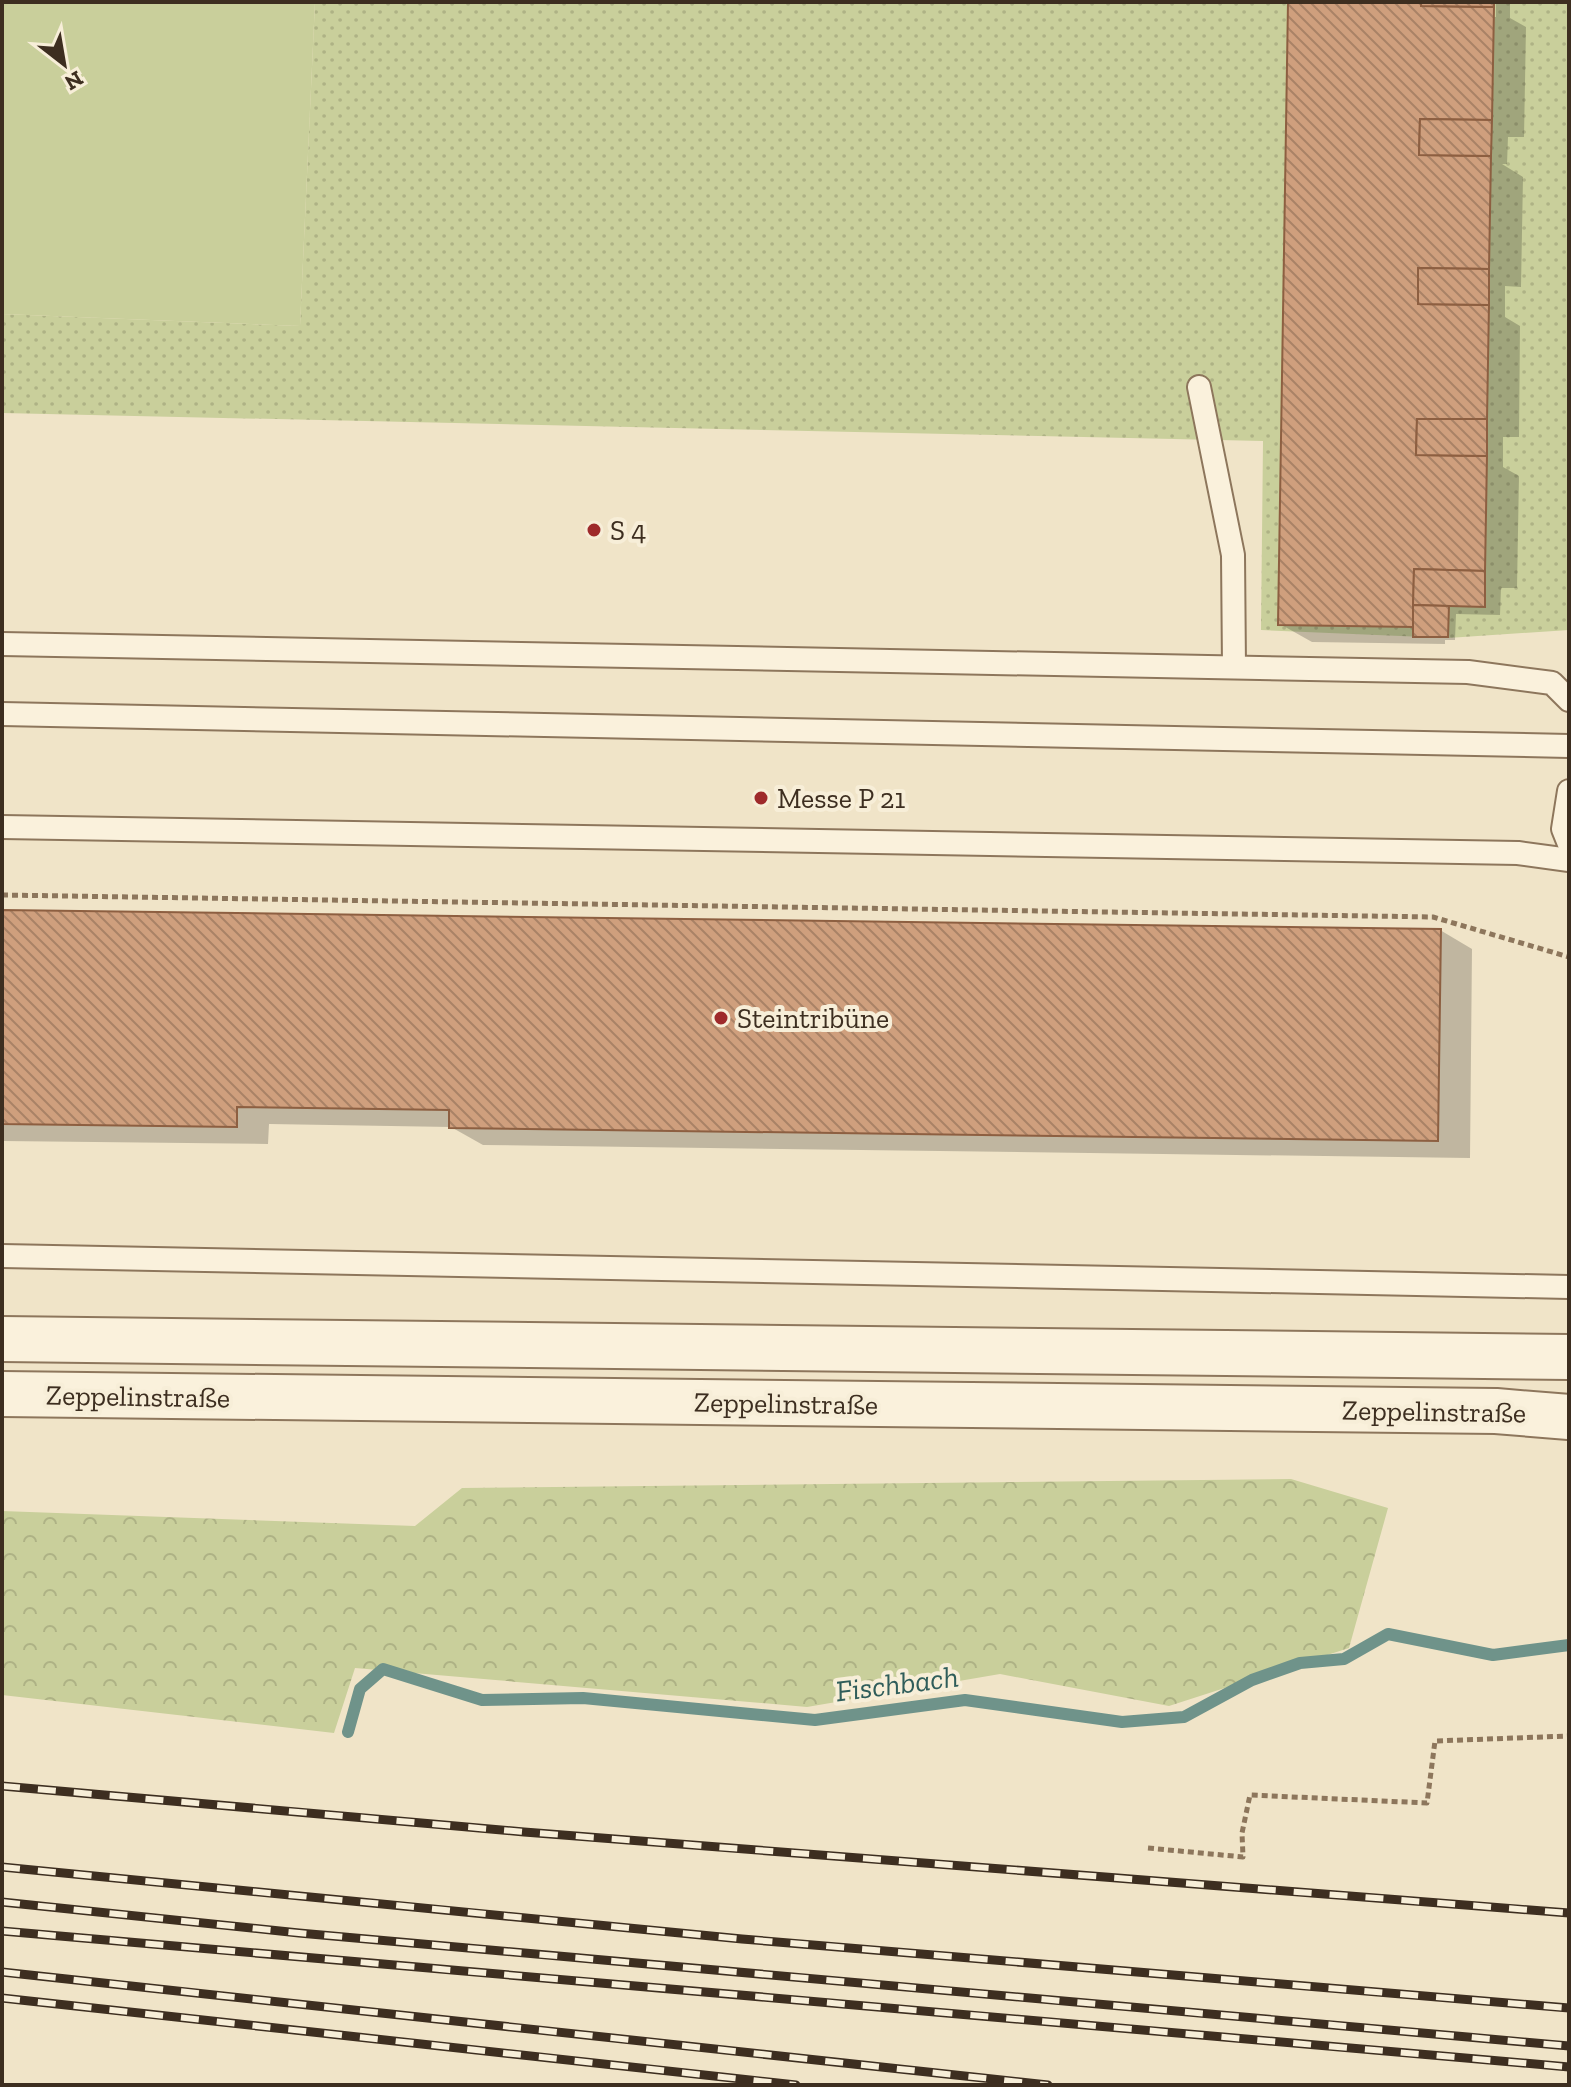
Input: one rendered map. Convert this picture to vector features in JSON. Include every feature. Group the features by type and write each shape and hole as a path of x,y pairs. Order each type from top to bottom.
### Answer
{"street":[{"name":"Zeppelinstraße","path":"2,1339 1569,1357"},
{"name":"Zeppelinstraße","path":"2,1394 1534,1412 1569,1417"}],"lane":[{"path":"1199,387 1233,555 1234,667"},
{"path":"2,644 1468,672 1552,683 1569,700"},
{"path":"2,714 1569,746"},
{"path":"1569,791 1563,829 1569,844"},
{"path":"2,827 1518,853 1569,860"},
{"path":"2,1256 1569,1287"}],"path":[{"path":"2,895 1433,917 1569,957"},
{"path":"1148,1848 1243,1857 1242,1833 1250,1795 1427,1803 1435,1741 1569,1736"}],"green space":[{"path":"2,2 315,2 300,326 2,314"},
{"path":"315,2 1288,2 1278,625 1485,570 1487,456 1417,419 1487,419 1489,306 1418,268 1489,269 1491,157 1421,2 1569,2 1569,630 1448,638 1261,630 1263,441 2,413 2,314 300,326"},
{"path":"1291,1479 1388,1508 1349,1648 1169,1706 1000,1674 807,1707 355,1668 334,1733 2,1695 2,1511 415,1526 462,1488"}],"building":[{"path":"1288,2 1421,2 1421,6 1494,7 1492,120 1420,119 1419,155 1491,156 1489,269 1418,268 1418,304 1489,305 1487,419 1417,419 1416,455 1487,456 1485,571 1414,569 1413,627 1278,625"},
{"path":"1421,2 1494,2 1494,7 1421,6"},
{"path":"1420,119 1492,120 1491,156 1419,155"},
{"path":"1418,268 1489,269 1489,305 1418,304"},
{"path":"1417,419 1487,419 1487,456 1416,455"},
{"path":"1414,569 1485,571 1485,607 1413,605"},
{"path":"1413,605 1449,606 1448,637 1413,637"},
{"name":"Steintribüne","path":"2,910 1441,929 1438,1141 449,1128 449,1110 237,1107 237,1127 2,1124"}],"waterway":[{"name":"Fischbach","path":"348,1732 360,1689 383,1669 482,1700 583,1698 815,1720 965,1700 1122,1722 1184,1717 1252,1680 1300,1663 1344,1659 1388,1634 1493,1655 1569,1645"}],"railway":[{"path":"2,1786 524,1832 1569,1913"},
{"path":"2,1867 742,1939 1569,2008"},
{"path":"2,1902 299,1933 1569,2046"},
{"path":"2,1931 1569,2067"},
{"path":"2,1972 1048,2085"},
{"path":"2,1998 796,2085"}],"place":[{"name":"S 4","path":"594,530"},
{"name":"Messe P 21","path":"761,798"},
{"name":"Steintribüne","path":"721,1018"}]}
